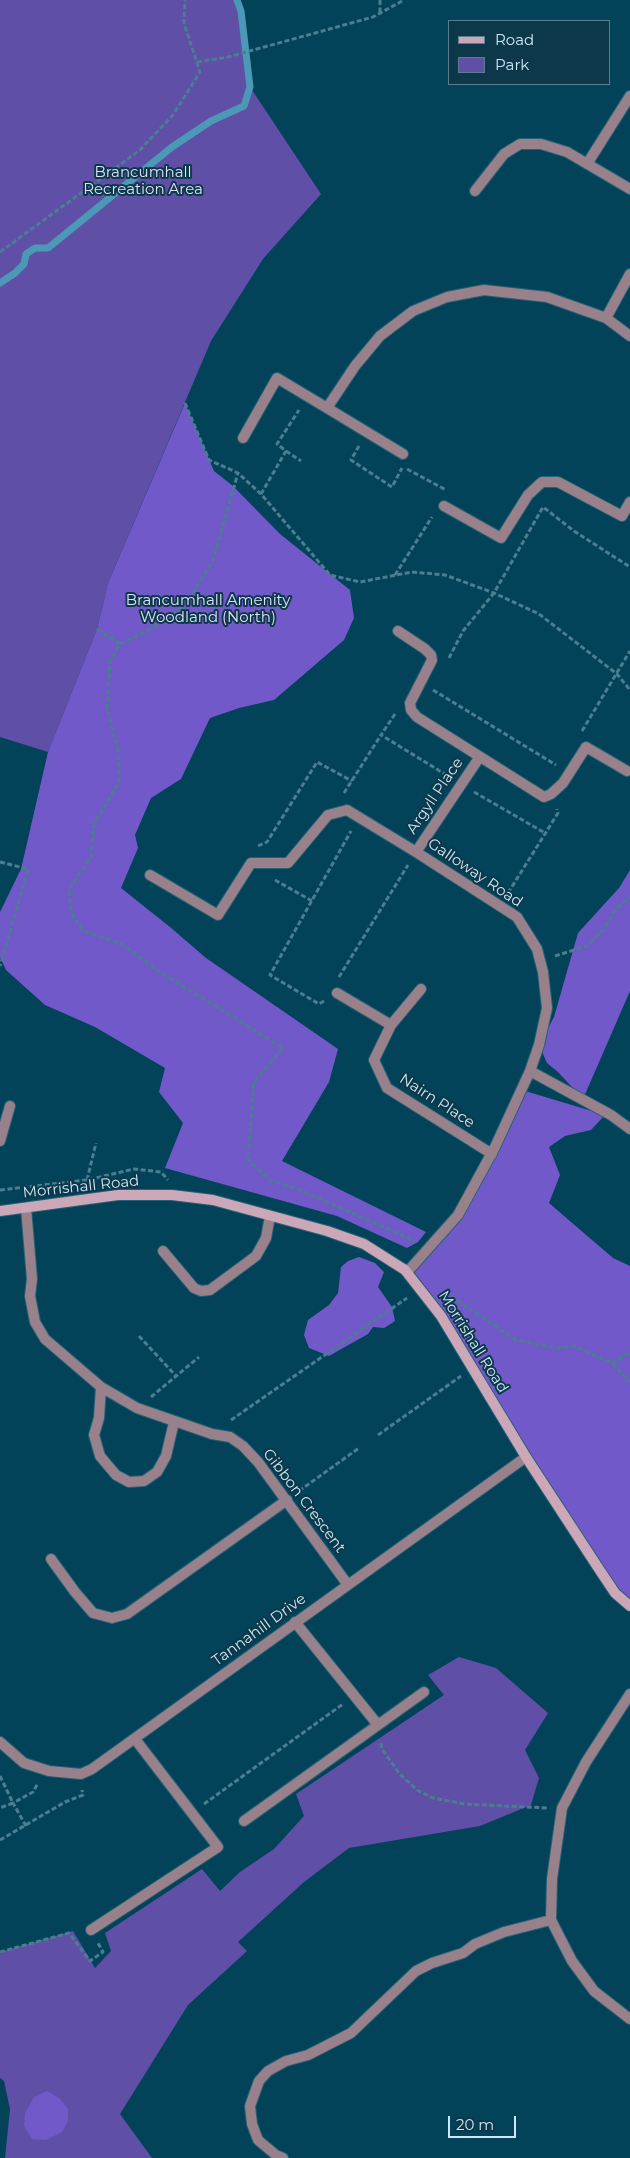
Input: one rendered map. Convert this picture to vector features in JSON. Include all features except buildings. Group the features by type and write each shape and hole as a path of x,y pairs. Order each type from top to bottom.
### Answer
{"street":[{"path":"587,164 630,96"},
{"path":"475,190 504,154 520,144 542,144 566,152 630,190"},
{"path":"606,318 630,274"},
{"path":"327,408 355,366 380,336 412,311 447,297 484,290 547,296 606,318 630,336"},
{"path":"243,438 277,378 403,454"},
{"path":"442,505 501,538 528,495 542,482 558,482 626,518 630,502"},
{"path":"398,631 425,649 432,660 415,691 410,703 411,708"},
{"name":"Argyll Place","path":"411,708 417,717 480,758 544,797 550,794"},
{"path":"550,794 563,783 586,747 628,770"},
{"name":"Argyll Place","path":"416,852 480,758"},
{"name":"Galloway Road","path":"344,811 347,810 416,852 516,917 536,949 543,972 548,1008 530,1071 492,1154 458,1215 410,1269 405,1270"},
{"path":"150,875 218,915 251,863 288,864 328,815 344,811"},
{"name":"Nairn Place","path":"421,989 391,1025 374,1060 387,1088 492,1154"},
{"path":"337,993 391,1025"},
{"path":"530,1071 611,1115 630,1129"},
{"path":"0,1141 10,1106"},
{"name":"Morrishall Road","path":"0,1211 118,1195 157,1194 213,1200 327,1231 364,1244 405,1270 441,1316 526,1457 596,1566 615,1593 630,1606"},
{"name":"Gibbon Crescent","path":"26,1208 32,1278 30,1296 36,1322 45,1339 101,1387 137,1408 212,1434 230,1437 243,1446 258,1462 287,1500 348,1585"},
{"path":"162,1251 194,1288 201,1291 210,1290 256,1256 266,1238 270,1216"},
{"path":"101,1387 99,1418 94,1435 100,1456 116,1475 129,1482 144,1481 157,1472 166,1456 174,1422"},
{"name":"Tannahill Drive","path":"81,1774 92,1769 135,1739 526,1457"},
{"path":"51,1559 93,1613 112,1618 127,1614 287,1500"},
{"path":"295,1622 378,1725"},
{"path":"244,1820 424,1692"},
{"path":"630,1694 627,1706 586,1762 562,1808 552,1879 551,1920 572,1962 594,1991 630,2019"},
{"path":"90,1930 218,1846 135,1739"},
{"path":"0,1742 24,1763 46,1770 81,1774"},
{"path":"282,2158 276,2156 258,2140 252,2124 250,2106 259,2081 268,2071 286,2061 308,2055 351,2033 416,1971 432,1963 463,1953 475,1944 504,1932 551,1920"}],"path":[{"path":"0,252 140,150 173,115 200,72 184,23 185,0"},
{"path":"380,0 380,14"},
{"path":"197,62 228,57 373,17 404,0"},
{"path":"185,403 209,460 238,473 261,494 330,575 360,582 412,572 446,575 494,593 539,614 617,674 630,690"},
{"path":"301,461 277,444 300,408 308,413"},
{"path":"353,440 360,445 351,460 392,487 403,467 448,492 442,505 394,575"},
{"path":"261,494 286,451"},
{"path":"238,473 212,562 184,607 148,630 120,644 110,661 107,709 118,750 119,782 94,824 91,857 69,889 71,912 83,931 120,943 160,972 283,1048 254,1082 248,1160 270,1180 298,1189 418,1242"},
{"path":"446,665 463,631 494,593 543,507 574,531 630,567"},
{"path":"97,629 120,644"},
{"path":"580,734 630,651"},
{"path":"437,682 432,690 560,768"},
{"path":"344,811 343,795 394,714 411,708"},
{"path":"381,734 545,833"},
{"path":"253,849 267,842 317,762 352,781"},
{"path":"499,906 558,813 550,794"},
{"path":"359,818 270,975 319,1004 337,993 337,981 416,852"},
{"path":"0,862 28,869 0,966"},
{"path":"265,863 266,876 312,901"},
{"path":"543,972 548,961 558,954 587,946 604,929 616,909 630,897"},
{"path":"87,1180 96,1143"},
{"path":"212,1434 420,1289"},
{"path":"441,1290 516,1340 558,1348 574,1346 612,1363 630,1382"},
{"path":"139,1336 176,1376"},
{"path":"612,1363 630,1353"},
{"path":"137,1408 199,1357"},
{"path":"378,1435 472,1368"},
{"path":"287,1500 359,1448"},
{"path":"192,1813 345,1702"},
{"path":"378,1725 382,1749 399,1773 417,1790 433,1798 465,1804 562,1808"},
{"path":"0,1808 33,1792 46,1770"},
{"path":"0,1840 64,1802 83,1794 81,1774"},
{"path":"0,1776 26,1826"},
{"path":"0,1952 69,1933 90,1961 103,1952 90,1930"}],"green space":[{"name":"Brancumhall Recreation Area","path":"0,0 240,0 250,87 321,194 263,259 211,341 108,583 97,629 48,752 0,737"},
{"name":"Brancumhall Amenity Woodland (North)","path":"185,403 214,471 233,486 280,534 350,590 354,618 344,640 274,700 239,708 210,718 181,779 151,798 135,835 138,848 121,888 206,958 338,1049 329,1082 282,1161 426,1232 418,1242 407,1248 337,1216 165,1168 183,1123 159,1092 165,1068 95,1027 45,1005 6,970 0,957 0,912 21,869 48,752 97,629 108,583"},
{"path":"630,870 630,991 583,1099 547,1063 539,1045 554,1017 578,933 619,888"},
{"path":"522,1090 605,1115 591,1130 565,1136 549,1147 560,1175 549,1203 613,1258 630,1266 630,1606 615,1593 410,1269 458,1215"},
{"path":"359,1257 375,1263 384,1272 378,1287 392,1307 395,1321 384,1328 373,1327 368,1334 329,1356 309,1348 304,1335 308,1320 329,1305 338,1293 341,1267 348,1261"},
{"path":"459,1657 496,1668 548,1713 525,1750 539,1778 531,1805 480,1826 349,1848 304,1882 238,1942 247,1951 188,2005 120,2114 152,2158 5,2158 10,2109 4,2081 0,2078 0,1952 73,1931 95,1968 111,1951 105,1933 202,1869 220,1891 240,1872 274,1849 304,1816 296,1794 444,1695 428,1675"},
{"path":"47,2091 59,2098 68,2109 68,2121 62,2132 46,2140 32,2139 24,2126 25,2113 34,2097"}],"waterway":[{"path":"0,283 24,264 26,254 35,248 48,248 172,147 211,121 244,106 250,87 241,11 237,0"}]}
